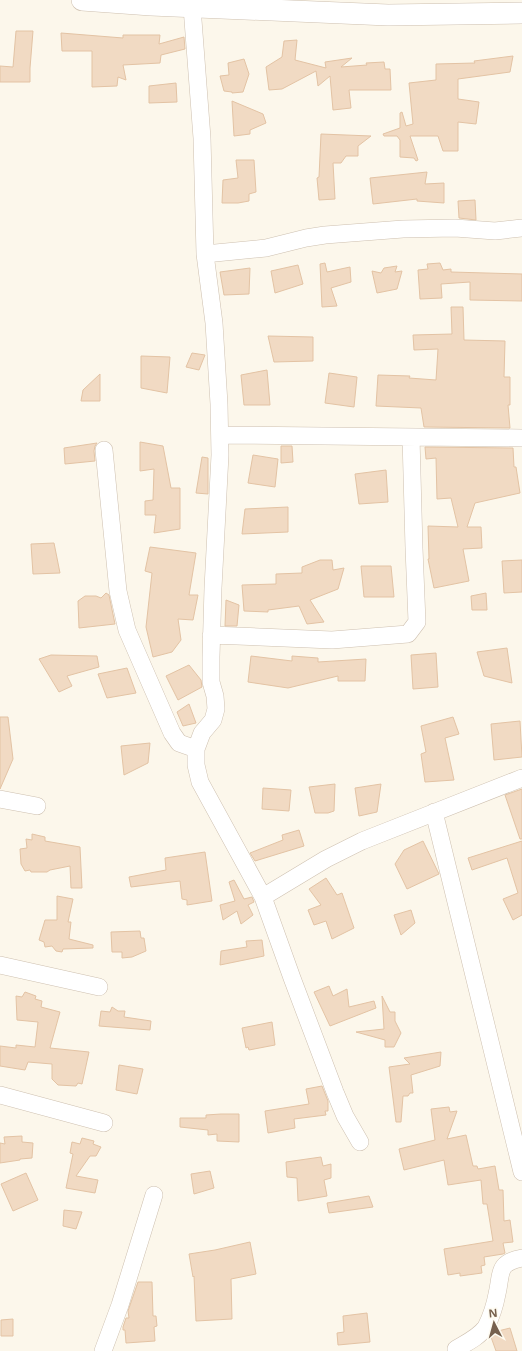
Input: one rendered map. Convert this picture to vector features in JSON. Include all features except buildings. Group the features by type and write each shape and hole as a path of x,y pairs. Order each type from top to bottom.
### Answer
{"street":[{"path":"82,0 192,7 339,6 522,13"},
{"path":"192,7 202,138 205,254 214,324 220,434 220,478 211,635 211,682 215,696 216,709 213,720 202,733 196,749 196,765 200,782 263,897 335,1092 345,1116 360,1142"},
{"path":"205,254 266,248 325,235 403,229 455,228 495,231 522,228"},
{"path":"220,434 522,438"},
{"path":"211,635 332,640 408,634 417,622 411,436"},
{"path":"104,450 118,591 127,630 172,733 179,743 196,749"},
{"path":"263,897 326,859 362,841 522,778"},
{"path":"0,799 36,806"},
{"path":"434,812 522,1172"},
{"path":"0,965 99,987"},
{"path":"0,1095 104,1122"},
{"path":"103,1351 120,1305 154,1195"},
{"path":"456,1349 476,1337 485,1328 490,1318 497,1294 500,1271 509,1261 522,1258"}]}
